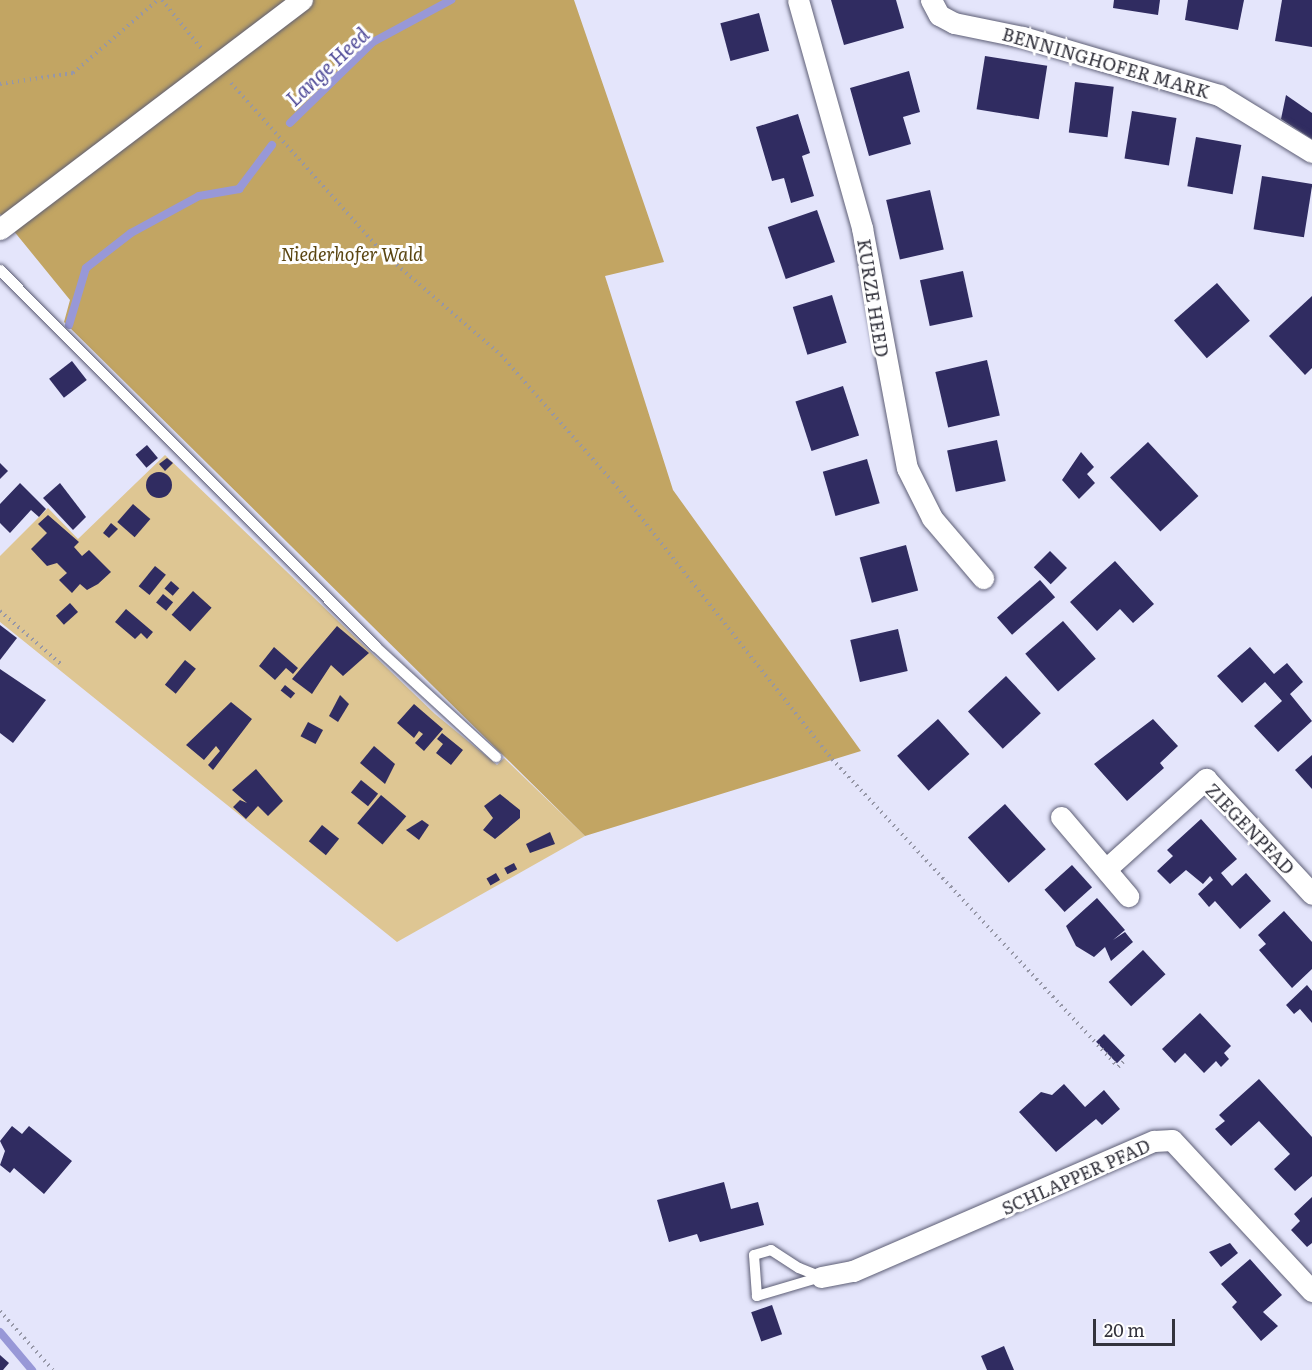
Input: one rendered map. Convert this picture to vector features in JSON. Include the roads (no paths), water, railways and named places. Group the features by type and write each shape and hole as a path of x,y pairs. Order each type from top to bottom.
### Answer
{"street":[{"path":"0,229 217,67 302,0"},
{"name":"KURZE HEED","path":"798,0 862,228 907,468 932,518 983,578"},
{"name":"BENNINGHOFER MARK","path":"931,0 939,15 954,23 1023,38 1219,95 1312,152"},
{"name":"ZIEGENPFAD","path":"1107,869 1206,779 1312,894"},
{"path":"1061,817 1128,896"},
{"name":"SCHLAPPER PFAD","path":"821,1277 853,1271 1155,1141 1172,1140 1312,1291"}],"lane":[{"path":"0,270 367,638 496,758"},
{"path":"771,1250 821,1277 757,1296 754,1255 771,1250"}],"waterway":[{"name":"Lange Heed","path":"290,123 373,42 451,0"},
{"name":"Lange Heed","path":"69,325 86,268 131,233 199,196 239,189 272,145"},
{"path":"0,1332 32,1370"}],"park label":[{"name":"Niederhofer Wald","path":"352,254"}]}
